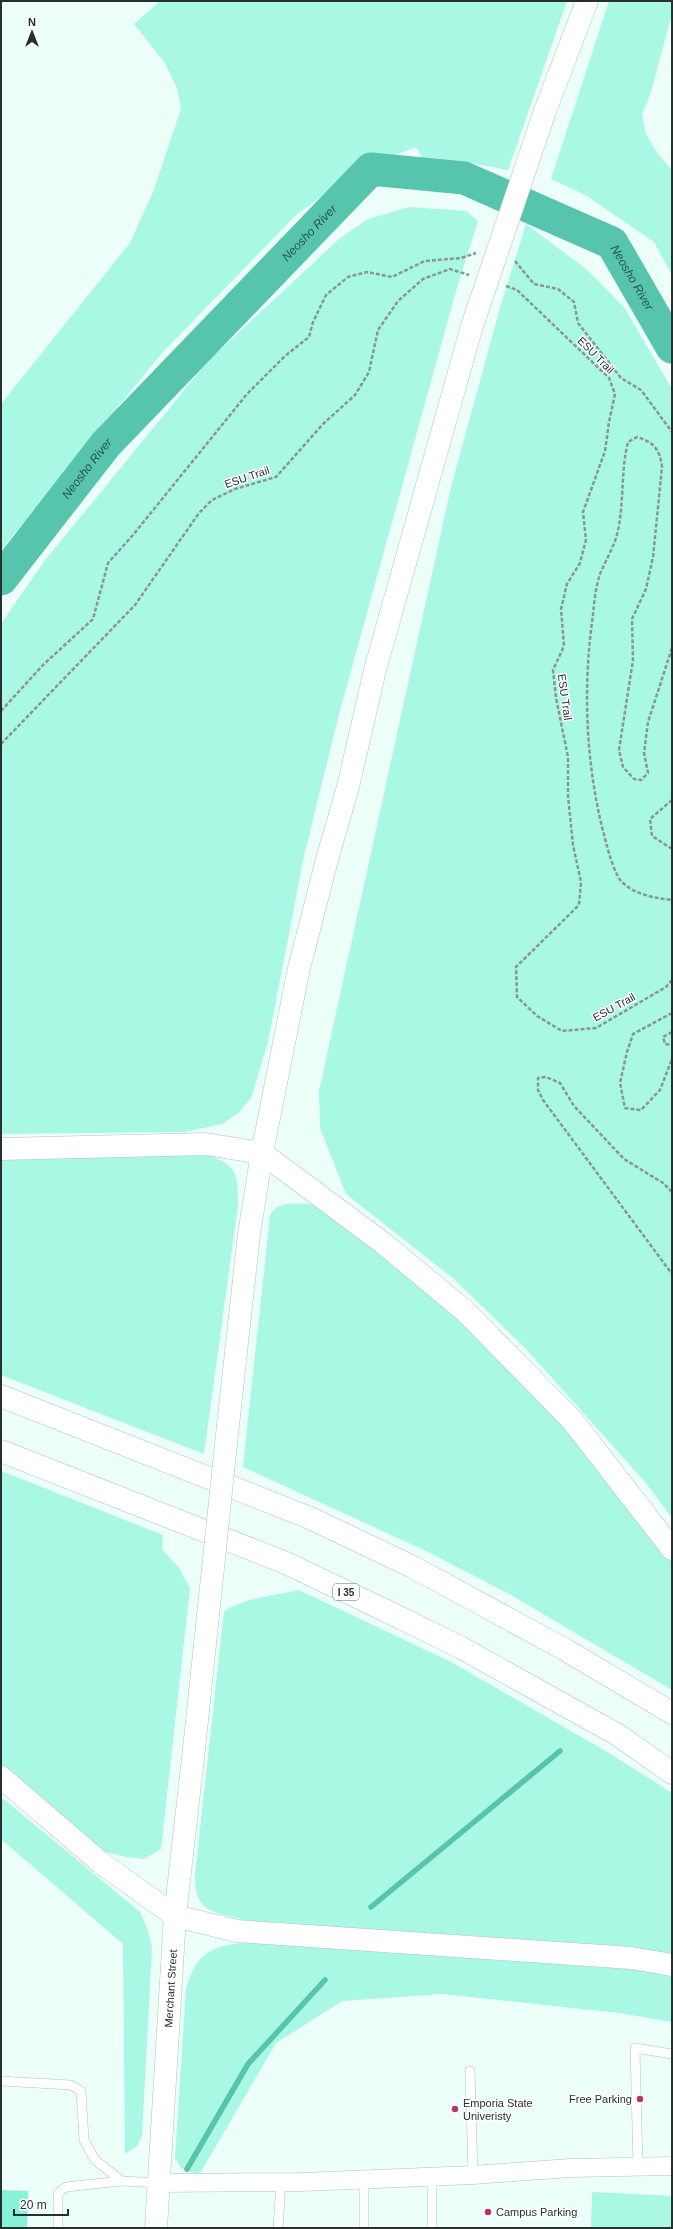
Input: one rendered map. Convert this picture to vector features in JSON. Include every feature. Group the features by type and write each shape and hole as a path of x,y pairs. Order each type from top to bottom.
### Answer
{"main road":[{"name":"Merchant Street","path":"156,2228 176,1916 249,1234 262,1153 299,968 328,856 348,787 375,670 472,326 545,111 587,1"},
{"path":"1,1149 206,1144 262,1153 383,1243 465,1311 572,1420 672,1549"},
{"path":"1,1396 310,1518 413,1567 564,1649 672,1713"},
{"name":"I 35","path":"1,1451 286,1563 376,1606 460,1647 605,1728 672,1773"},
{"path":"1,1777 100,1862 176,1916 237,1931 631,1958 672,1965"}],"street":[{"path":"158,2183 364,2180 474,2175 570,2168 672,2166"}],"lane":[{"path":"638,2166 635,2048 672,2054"},
{"path":"470,2071 474,2175"},
{"path":"1,2081 71,2085 81,2091 84,2140 95,2160 122,2181"},
{"path":"432,2177 432,2228"},
{"path":"364,2180 364,2228"},
{"path":"58,2228 58,2194 66,2187 122,2181 158,2183"},
{"path":"278,2228 281,2182"}],"path":[{"path":"1,711 43,665 93,619 108,563 133,535 247,394 285,356 309,337 313,322 326,295 348,277 367,272 392,277 425,261 461,258 483,251"},
{"name":"ESU Trail","path":"512,257 534,284 558,289 574,302 578,323 621,378 641,390 672,432"},
{"name":"ESU Trail","path":"1,744 135,605 199,513 212,500 234,489 276,477 323,424 355,395 369,372 378,330 398,301 422,279 450,269 473,276"},
{"name":"ESU Trail","path":"502,285 517,290 575,345 609,378 615,394 605,451 583,512 586,540 580,562 567,584 561,609 564,646 553,670 556,698 568,757 568,796 573,846 581,882 578,906 516,967 517,997 537,1016 562,1031 596,1028 666,987 672,980"},
{"name":"ESU Trail","path":"672,648 648,722 644,753 648,773 641,780 634,779 623,766 619,750 633,660 632,619 646,589 653,557 662,467 661,453 647,440 637,437 628,442 624,458 623,488 616,538 600,576 592,616 586,694 592,765 599,817 610,856 621,882 647,896 672,900"},
{"path":"672,800 650,819 652,836 672,849"},
{"path":"672,1013 633,1034 620,1083 626,1108 641,1110 660,1090 672,1059"},
{"path":"672,1032 663,1037 665,1044 672,1045"},
{"path":"672,1192 663,1183 624,1159 574,1106 560,1083 546,1077 538,1078 538,1090 543,1100 672,1274"}],"green space":[{"path":"160,1 567,1 508,170 470,163 424,160 416,147 378,161 333,188 296,215 162,353 1,550 1,404 130,243 153,192 181,109 177,88 165,63 134,24"},
{"path":"609,1 672,1 672,14 650,95 642,114 646,134 657,153 672,170 672,275 654,242 587,196 551,179"},
{"path":"409,207 466,211 478,221 456,291 339,714 304,856 268,1042 251,1098 238,1113 222,1124 184,1132 1,1134 1,624 43,563 208,361 339,239 368,219"},
{"path":"526,224 586,269 624,307 672,389 672,1518 646,1483 526,1349 454,1279 346,1194 320,1128 319,1091 451,487 500,308"},
{"path":"201,1152 222,1161 233,1170 236,1176 238,1193 238,1205 204,1454 1,1375 1,1156"},
{"path":"312,1204 360,1233 458,1317 551,1411 672,1560 672,1690 511,1595 426,1551 243,1467 270,1216 277,1207 282,1205"},
{"path":"1,1471 163,1535 162,1549 179,1568 190,1588 161,1849 144,1859 126,1857 102,1851 1,1769"},
{"path":"299,1590 451,1662 609,1753 672,1793 672,1956 243,1920 214,1912 202,1904 198,1897 195,1875 224,1611 233,1606 251,1600"},
{"path":"1,1797 140,1912 148,1930 152,1948 142,2135 137,2146 125,2154 123,1944 1,1839"},
{"path":"251,1942 640,1970 672,1976 672,2022 619,2013 442,1994 342,2001 276,2043 199,2175 181,2168 175,2158 186,1989 195,1966 208,1952 217,1948"},
{"path":"592,2192 672,2196 672,2228 591,2228"}],"building":[{"path":"1,2190 28,2191 27,2228 1,2228"}],"waterway":[{"name":"Neosho River","path":"1,579 106,444 371,169 464,178 612,243 672,347"},
{"path":"371,1907 560,1751"},
{"path":"187,2169 248,2064 325,1980"}],"place":[{"name":"Free Parking","path":"640,2099"},
{"name":"Emporia State Univeristy","path":"455,2109"},
{"name":"Campus Parking","path":"488,2212"}]}
